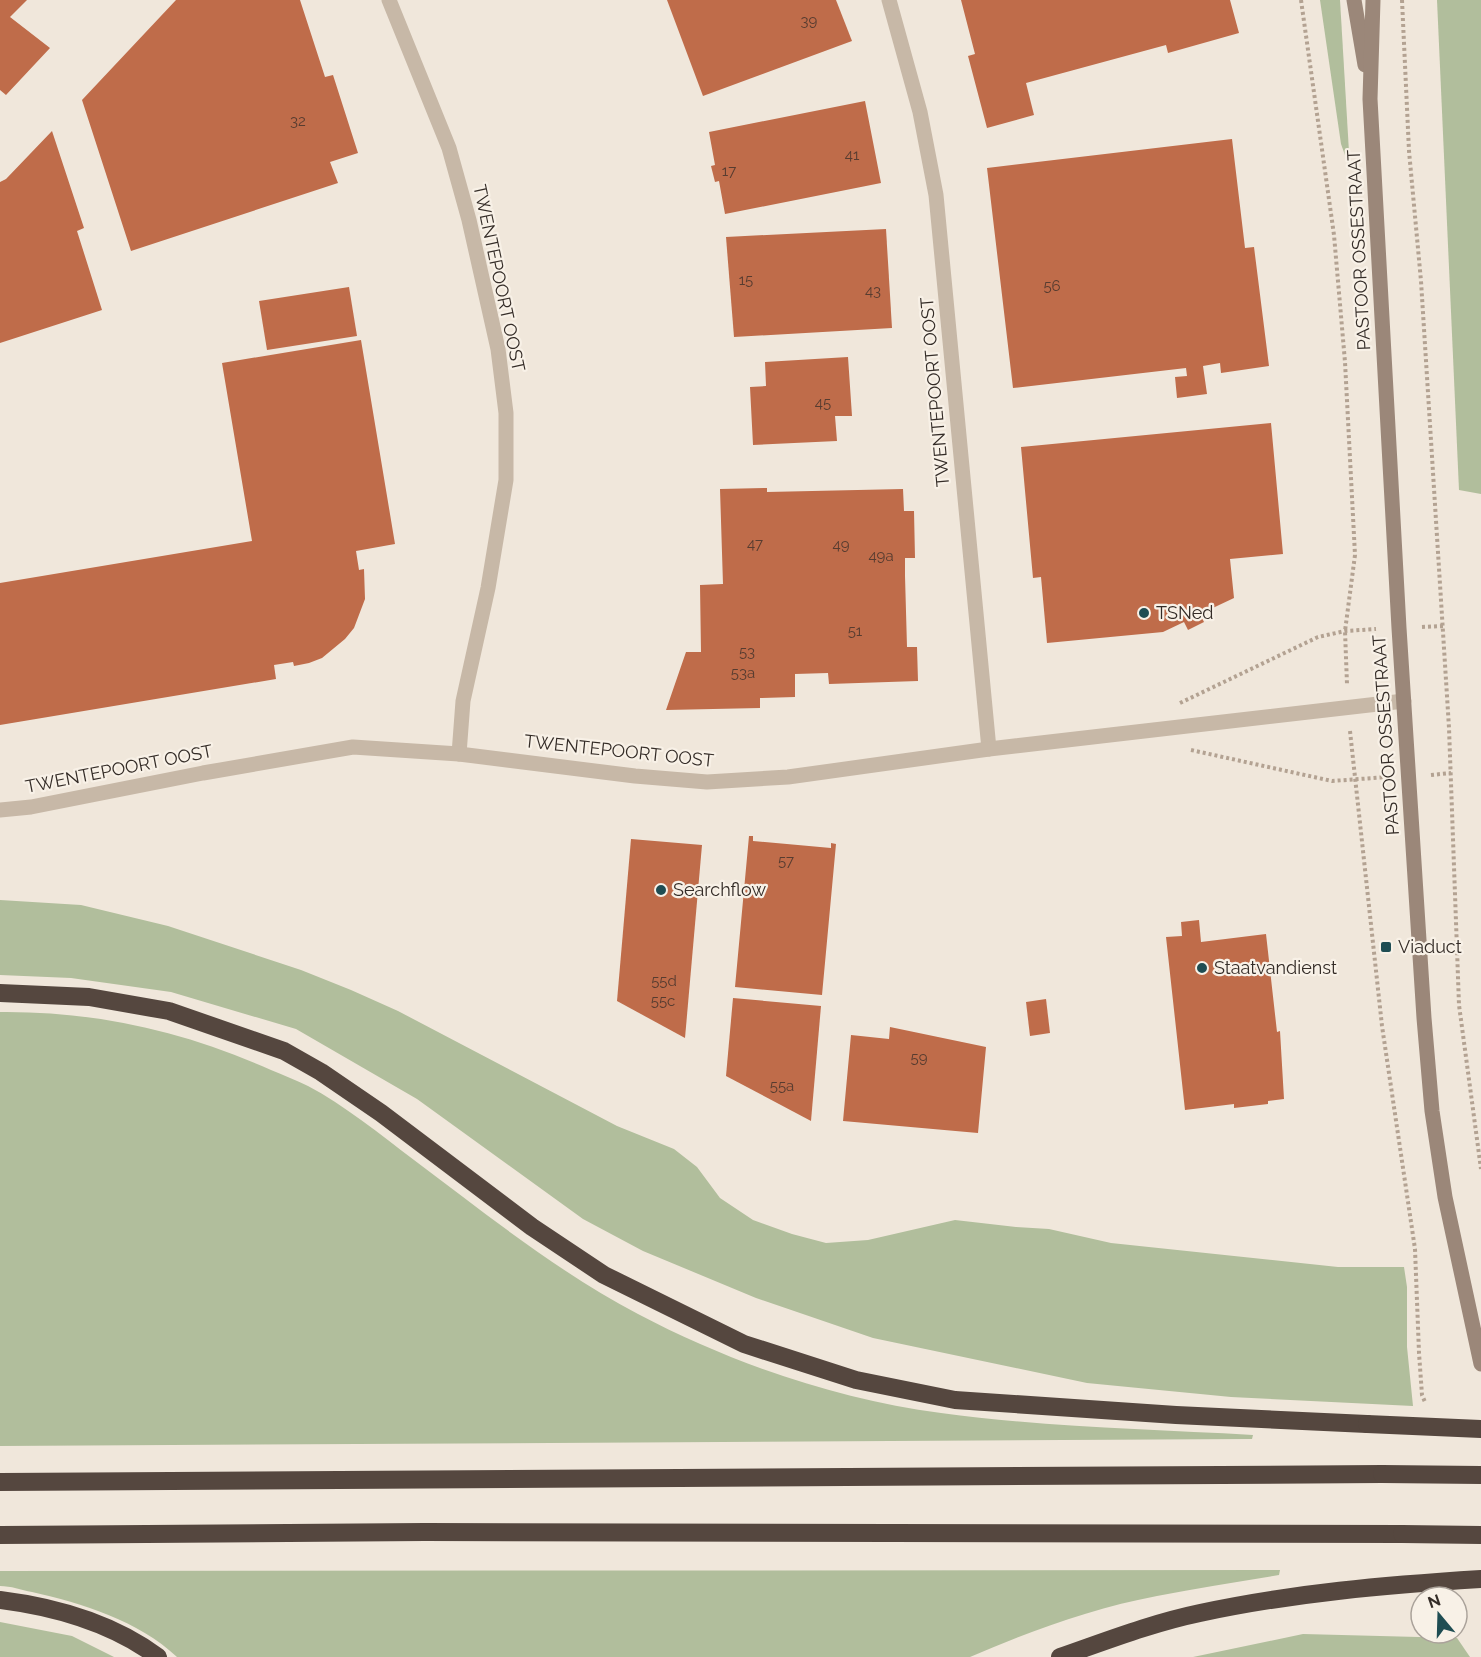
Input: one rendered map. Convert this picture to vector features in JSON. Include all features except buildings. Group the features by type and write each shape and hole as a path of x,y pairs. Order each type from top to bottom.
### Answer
{"highway":[{"path":"0,993 89,997 169,1011 284,1051 321,1072 381,1113 532,1227 604,1275 744,1344 856,1380 955,1400 1165,1414 1481,1429"},
{"path":"0,1482 1481,1475"},
{"path":"0,1535 414,1532 1101,1532 1481,1535"},
{"path":"1060,1657 1197,1613 1298,1594 1481,1579"},
{"path":"0,1600 24,1603 84,1618 115,1631 158,1657"}],"main road":[{"name":"PASTOOR OSSESTRAAT","path":"1354,0 1370,99"},
{"name":"PASTOOR OSSESTRAAT","path":"1373,0 1370,99 1424,1018 1432,1111 1444,1197 1481,1364"}],"street":[{"name":"TWENTEPOORT OOST","path":"389,0 449,148 466,209 498,349 506,412 506,480 488,588 463,701 459,754"},
{"name":"TWENTEPOORT OOST","path":"889,0 920,112 936,195 989,749"},
{"name":"TWENTEPOORT OOST","path":"0,810 31,807 203,773 353,747 459,754 635,776 707,782 788,777 989,749 1404,701"}],"path":[{"name":"PASTOOR OSSESTRAAT","path":"1179,704 1318,637 1345,631 1355,555 1345,362 1335,236 1301,0"},
{"path":"1402,0 1409,151 1421,281 1449,728 1459,1005 1481,1169"},
{"name":"PASTOOR OSSESTRAAT","path":"1186,749 1332,781 1354,779 1382,1026 1414,1249 1422,1395 1426,1406"}],"green space":[{"path":"1320,0 1340,0 1350,169 1341,144"},
{"path":"1437,0 1481,0 1481,494 1459,490"},
{"path":"0,900 81,905 168,926 301,970 351,990 398,1011 617,1126 674,1149 697,1167 720,1198 753,1220 826,1243 868,1240 955,1220 1049,1229 1111,1243 1338,1267 1404,1267 1407,1287 1407,1347 1413,1406 1231,1397 1087,1383 873,1338 756,1298 643,1251 583,1219 417,1099 296,1029 171,992 71,978 0,975"},
{"path":"0,1012 70,1015 172,1034 238,1056 303,1084 349,1111 523,1242 608,1298 673,1332 785,1377 862,1399 941,1413 1058,1425 1253,1435 1252,1439 0,1446"},
{"path":"1280,1570 1279,1575 1172,1593 1109,1607 1039,1629 970,1657 177,1657 145,1633 109,1615 51,1596 0,1586 0,1571"},
{"path":"0,1622 72,1636 114,1657 0,1657"},
{"path":"1303,1634 1409,1637 1409,1645 1462,1645 1470,1657 1193,1657"}],"place":[{"name":"TSNed","path":"1144,613"},
{"name":"Searchflow","path":"661,890"},
{"name":"Viaduct","path":"1386,947"},
{"name":"Staatvandienst","path":"1202,968"}]}
